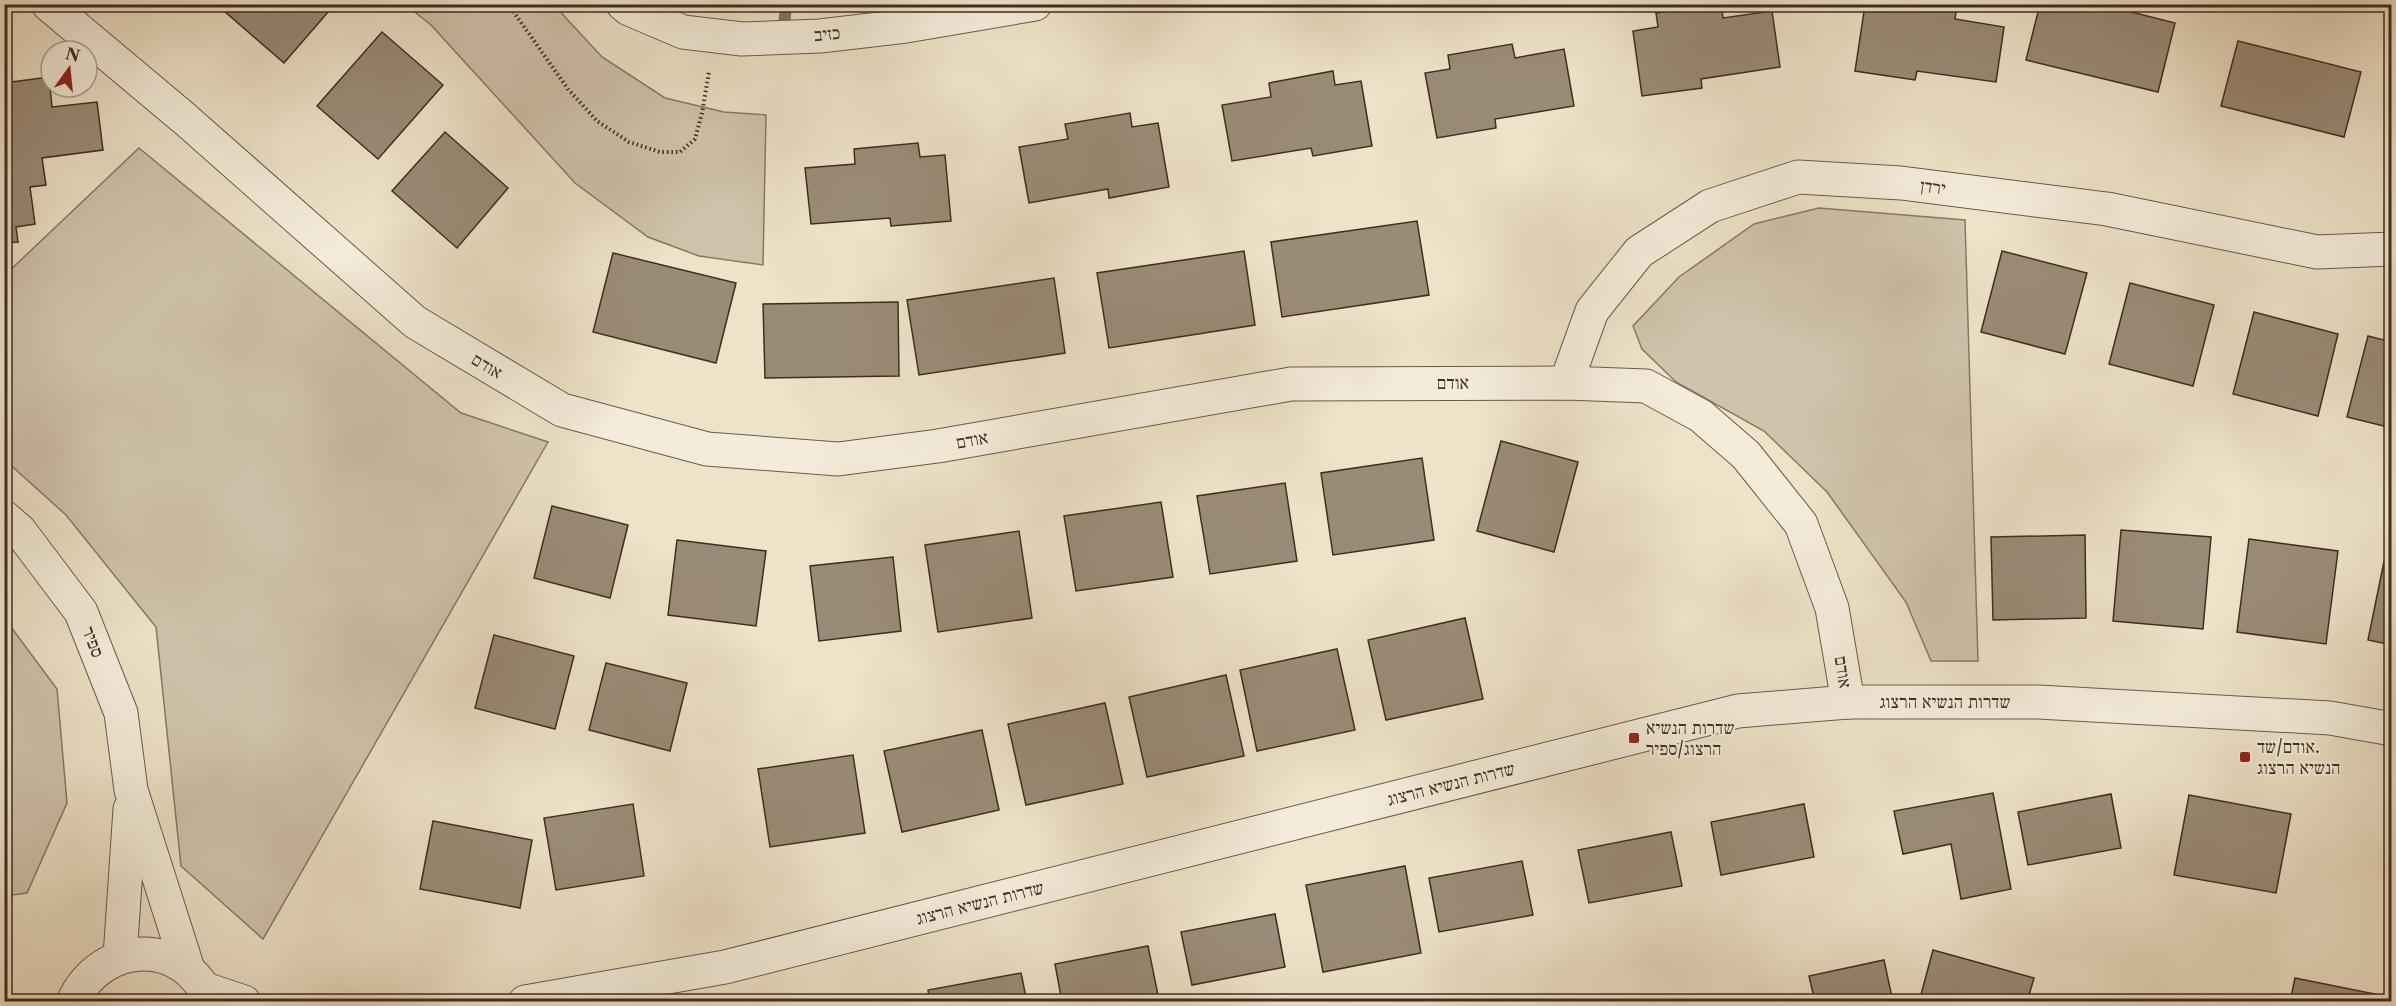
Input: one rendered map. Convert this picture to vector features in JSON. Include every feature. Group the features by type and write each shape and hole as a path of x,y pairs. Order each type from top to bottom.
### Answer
{"street":[{"name":"אודם","path":"48,4 185,119 415,322 561,410 707,449 838,459 939,446 1291,384 1566,383 1646,386 1701,416 1746,455 1801,524 1832,608 1848,702"},
{"name":"כזיב","path":"623,4 629,9 683,32 742,39 820,36 906,26 1035,4"},
{"name":"ירדן","path":"1566,383 1592,311 1639,252 1710,206 1798,177 1901,183 2107,209 2317,252 2391,249"},
{"name":"ספיר","path":"4,517 20,531 81,612 121,713 131,790 120,957"},
{"name":"שדרות הנשיא הרצוג","path":"525,1002 725,967 1738,711 1848,702 2038,702 2330,718 2391,729"},
{"name":"ספיר","path":"131,790 201,987"},
{"path":"71,996 98,968 120,957 138,954 156,955 172,960 201,987 244,1002"}],"path":[{"path":"508,4 568,89 597,121 629,142 660,152 680,152 695,139 702,113 714,36"}],"shaded area":[{"path":"406,5 554,5 602,57 665,98 724,112 766,115 763,265 699,256 648,237 575,183 431,25"},
{"path":"719,5 900,5 863,12"},
{"path":"139,148 461,413 548,442 263,939 181,866 156,627 66,515 5,460 5,275"},
{"path":"1819,208 1965,220 1978,661 1931,661 1906,602 1827,492 1764,431 1676,382 1642,349 1633,326 1679,277 1754,224"},
{"path":"5,619 57,689 67,803 27,893 5,896"}],"building":[{"path":"227,4 335,4 284,63 223,10"},
{"path":"1721,4 1723,18 1772,11 1780,67 1701,79 1702,88 1642,96 1633,31 1658,27 1656,13"},
{"path":"1891,4 1957,5 1955,19 2004,27 1996,82 1917,71 1915,80 1855,71 1865,5 1891,9"},
{"path":"2040,4 2100,4 2175,23 2158,92 2026,60"},
{"path":"382,32 443,85 378,159 317,106"},
{"path":"2238,41 2361,72 2344,137 2221,106"},
{"path":"1512,44 1515,58 1564,49 1574,106 1495,119 1496,128 1437,138 1425,73 1450,69 1448,55"},
{"path":"1333,71 1335,85 1361,81 1372,146 1313,156 1311,148 1232,161 1222,105 1271,97 1269,83"},
{"path":"39,78 39,99 51,99 52,107 97,102 103,150 42,158 46,185 30,187 35,224 16,227 18,242 4,243 4,83"},
{"path":"1130,113 1132,127 1158,123 1169,187 1109,198 1108,189 1029,203 1019,147 1068,139 1065,124"},
{"path":"445,132 508,188 457,248 392,191"},
{"path":"918,143 920,157 945,155 951,221 891,226 890,218 811,224 805,168 855,164 854,149"},
{"path":"1417,221 1429,295 1282,317 1271,242"},
{"path":"1244,251 1255,325 1109,348 1097,273"},
{"path":"2002,251 2087,273 2065,354 1981,332"},
{"path":"613,253 736,283 716,363 593,332"},
{"path":"1054,278 1065,353 919,375 907,300"},
{"path":"2130,283 2214,305 2193,386 2109,364"},
{"path":"898,302 899,376 765,378 763,304"},
{"path":"2254,312 2338,334 2318,416 2233,394"},
{"path":"2368,336 2392,342 2392,428 2347,417"},
{"path":"1501,441 1578,462 1554,552 1477,531"},
{"path":"1422,458 1434,540 1333,555 1321,473"},
{"path":"1285,483 1297,561 1210,574 1197,496"},
{"path":"1161,502 1173,577 1076,591 1064,516"},
{"path":"552,506 628,525 610,598 534,578"},
{"path":"2121,530 2211,537 2203,629 2113,621"},
{"path":"1019,531 1032,618 938,632 925,545"},
{"path":"2085,535 2086,618 1993,620 1991,537"},
{"path":"2249,539 2338,551 2326,644 2237,632"},
{"path":"677,540 766,551 756,626 668,615"},
{"path":"2387,547 2392,548 2392,645 2368,640"},
{"path":"893,557 901,631 819,641 810,566"},
{"path":"1465,618 1483,699 1386,720 1368,640"},
{"path":"494,635 574,656 555,729 475,708"},
{"path":"1337,649 1355,730 1257,751 1240,670"},
{"path":"606,663 687,683 670,751 589,730"},
{"path":"1226,675 1244,756 1147,777 1129,697"},
{"path":"1105,703 1123,784 1026,805 1008,724"},
{"path":"982,730 999,810 902,832 884,751"},
{"path":"853,755 865,833 770,847 758,769"},
{"path":"1993,793 2011,889 1961,899 1951,844 1903,854 1894,811"},
{"path":"2111,794 2121,848 2028,865 2018,812"},
{"path":"2189,795 2291,814 2276,893 2174,875"},
{"path":"633,804 644,876 556,890 544,818"},
{"path":"1804,804 1814,857 1721,875 1711,822"},
{"path":"433,821 532,840 520,908 420,889"},
{"path":"1671,832 1682,886 1589,903 1578,850"},
{"path":"1522,861 1533,915 1439,932 1429,878"},
{"path":"1405,866 1421,953 1323,972 1306,885"},
{"path":"1275,914 1285,967 1192,985 1181,932"},
{"path":"1148,946 1159,1000 1062,1002 1055,964"},
{"path":"1933,950 2034,978 2027,1002 1919,1002"},
{"path":"1884,960 1893,1002 1815,1002 1809,976"},
{"path":"1021,973 1027,1002 930,1002 928,990"},
{"path":"2295,978 2375,994 2374,1002 2290,1002"},
{"path":"895,996 896,1002 869,1002"},
{"path":"1755,997 1756,1002 1733,1002"}],"waterway":[{"path":"784,28 786,4"}],"place":[{"name":"שדרות הנשיא הרצוג/ספיר","path":"1634,738"},
{"name":"אודם/שד. הנשיא הרצוג","path":"2245,757"}]}
